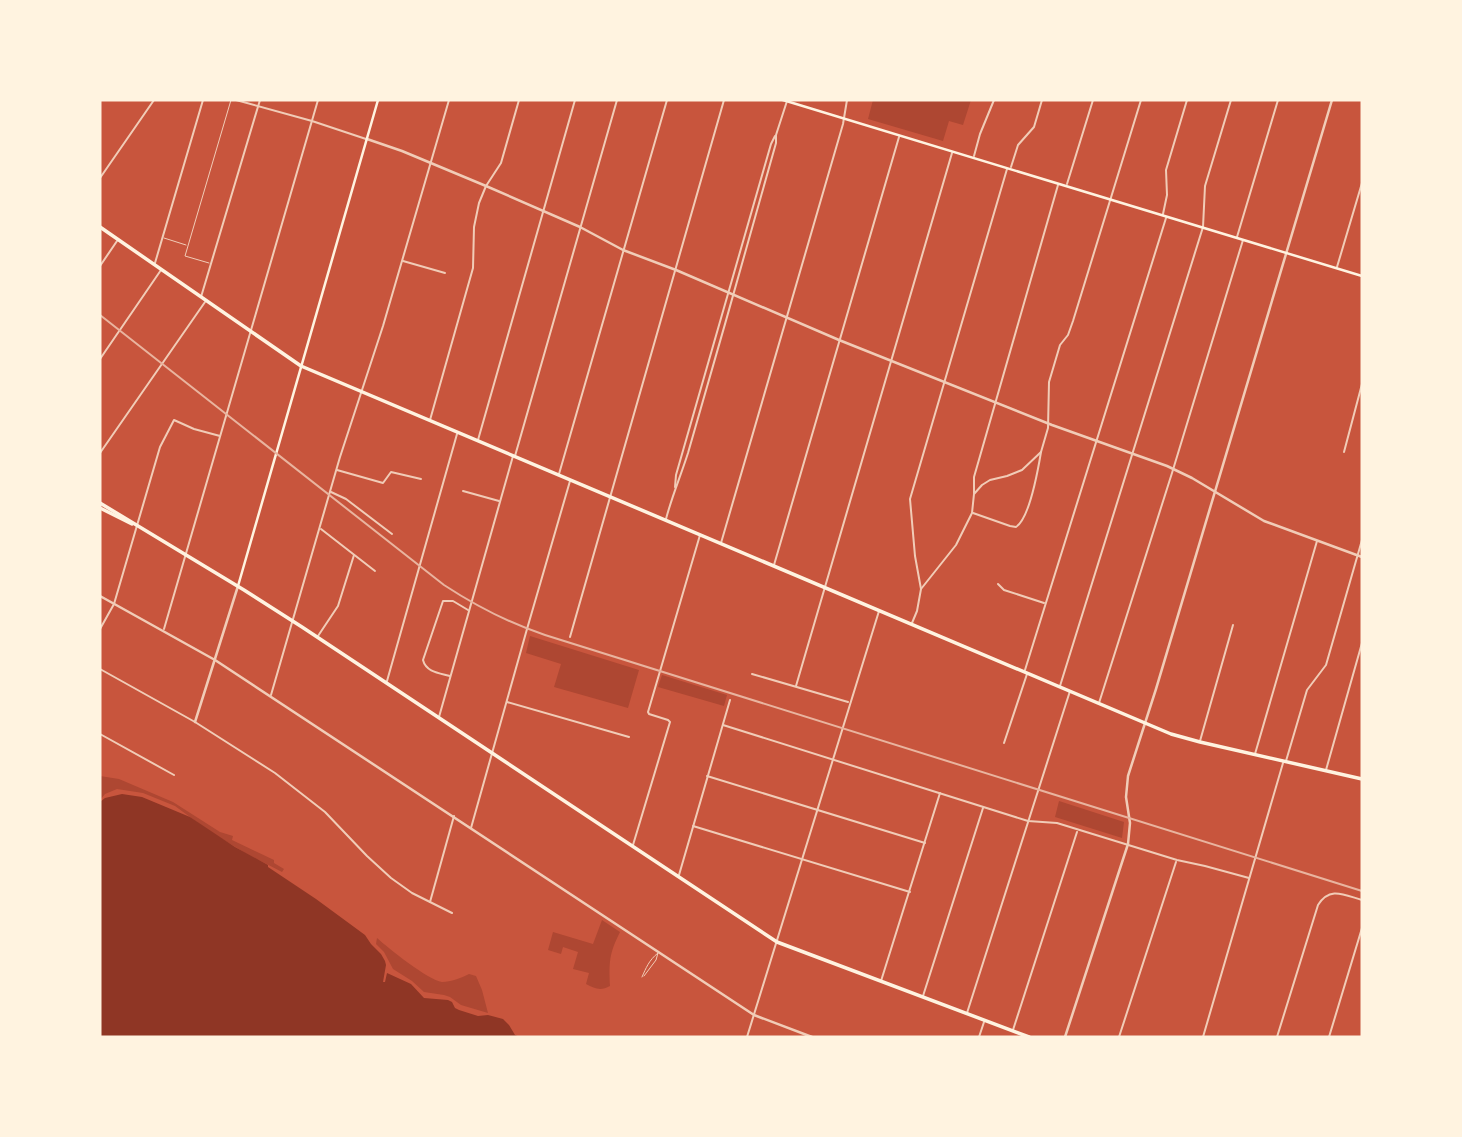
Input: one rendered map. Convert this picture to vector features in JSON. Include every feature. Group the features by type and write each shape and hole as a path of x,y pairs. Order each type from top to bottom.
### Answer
{"main road":[{"path":"238,586 379,100"},
{"path":"785,100 1362,276"},
{"path":"100,227 300,366 1182,738 1362,779"},
{"path":"100,503 292,620 777,942 1029,1037"},
{"path":"100,508 137,526"}],"street":[{"path":"100,178 154,100"},
{"path":"154,264 203,100"},
{"path":"236,100 395,148 580,227 623,250 839,340 1048,423 1173,469 1264,522 1360,556"},
{"path":"100,453 203,299 260,100"},
{"path":"164,630 318,100"},
{"path":"271,696 330,491 449,100"},
{"path":"429,421 473,268 474,226 479,203 501,163 519,100"},
{"path":"478,442 575,100"},
{"path":"439,718 617,100"},
{"path":"559,475 667,100"},
{"path":"570,637 724,100"},
{"path":"666,520 701,389 757,211 785,100"},
{"path":"800,105 801,100"},
{"path":"721,543 848,100"},
{"path":"974,157 994,100"},
{"path":"912,624 921,589 910,499 1009,168 1018,145 1034,127 1042,100"},
{"path":"1067,185 1093,100"},
{"path":"972,513 1010,526 1016,527 1023,523 1047,433 1049,382 1060,345 1068,335 1073,321 1141,100"},
{"path":"1004,743 1165,215 1166,170 1187,100"},
{"path":"1060,687 1203,227 1205,186 1231,100"},
{"path":"1237,237 1278,100"},
{"path":"1065,1037 1128,844 1130,823 1127,783 1332,100"},
{"path":"674,491 681,477 706,390 752,209 776,135"},
{"path":"774,566 900,135"},
{"path":"796,686 953,151"},
{"path":"921,589 956,545 972,513 974,477 1059,183"},
{"path":"1336,268 1362,183"},
{"path":"752,209 757,211"},
{"path":"100,266 118,240"},
{"path":"1099,704 1244,240"},
{"path":"402,261 445,273"},
{"path":"100,359 161,269"},
{"path":"1344,452 1362,384"},
{"path":"701,389 706,390"},
{"path":"100,629 114,604 160,447 173,420 220,436"},
{"path":"386,682 457,433"},
{"path":"974,494 990,480 1022,470 1041,452"},
{"path":"1029,464 1039,468"},
{"path":"337,470 383,483 391,472 421,479"},
{"path":"471,828 570,480"},
{"path":"974,481 982,485"},
{"path":"330,491 346,499 392,534"},
{"path":"463,491 500,501"},
{"path":"320,528 375,572"},
{"path":"633,846 670,722 648,712 700,534"},
{"path":"1255,755 1317,540"},
{"path":"1203,1037 1307,690 1326,665 1360,556 1362,540"},
{"path":"317,637 338,606 354,555"},
{"path":"998,584 1004,590 1045,603"},
{"path":"195,722 238,586"},
{"path":"100,596 215,660 754,1015 812,1037"},
{"path":"450,677 429,670 423,662 443,601 450,600 469,611"},
{"path":"747,1037 879,610"},
{"path":"1200,742 1233,625"},
{"path":"1325,771 1362,643"},
{"path":"100,670 244,752 326,812 382,870 412,893 452,913"},
{"path":"752,674 850,703"},
{"path":"967,1014 1070,691"},
{"path":"678,876 730,700"},
{"path":"506,702 629,737"},
{"path":"723,725 1028,821 1057,823 1177,860 1249,878"},
{"path":"100,734 174,775"},
{"path":"707,776 925,843"},
{"path":"881,982 940,793"},
{"path":"923,997 984,807"},
{"path":"429,903 454,816"},
{"path":"693,826 910,892"},
{"path":"1013,1031 1077,830"},
{"path":"1119,1037 1177,860"},
{"path":"1278,1037 1318,905 1323,897 1331,893 1362,900"},
{"path":"1329,1037 1362,928"},
{"path":"979,1037 984,1021"}],"lane":[{"path":"211,264 185,256 231,100"},
{"path":"162,237 188,245"},
{"path":"659,953 651,968 642,977 652,957 659,953"}],"shaded area":[{"path":"873,100 971,100 963,125 949,121 943,141 868,119"},
{"path":"530,636 639,670 628,708 554,687 561,664 526,653"},
{"path":"662,675 727,695 724,706 658,687"},
{"path":"100,776 119,779 173,802 220,832 233,836 232,840 274,860 274,863 284,869 282,872 247,854 175,806 143,793 117,789 105,794 100,800"},
{"path":"122,794 142,797 190,817 268,865 316,899 365,935 381,954 386,965 383,982 387,973 411,984 424,998 448,1000 459,1010 503,1019 515,1035 520,1037 100,1037 100,802"},
{"path":"1059,801 1124,822 1122,838 1055,817"},
{"path":"602,920 620,932 610,958 610,986 601,989 586,984 589,973 573,969 578,952 563,947 561,954 548,950 553,932 593,944"},
{"path":"377,938 408,963 436,980 445,982 469,974 476,976 488,1013 461,1005 444,995 424,992 393,969 384,952 376,944"}],"railway":[{"path":"100,315 444,585 506,619 545,635 1362,891"}]}
